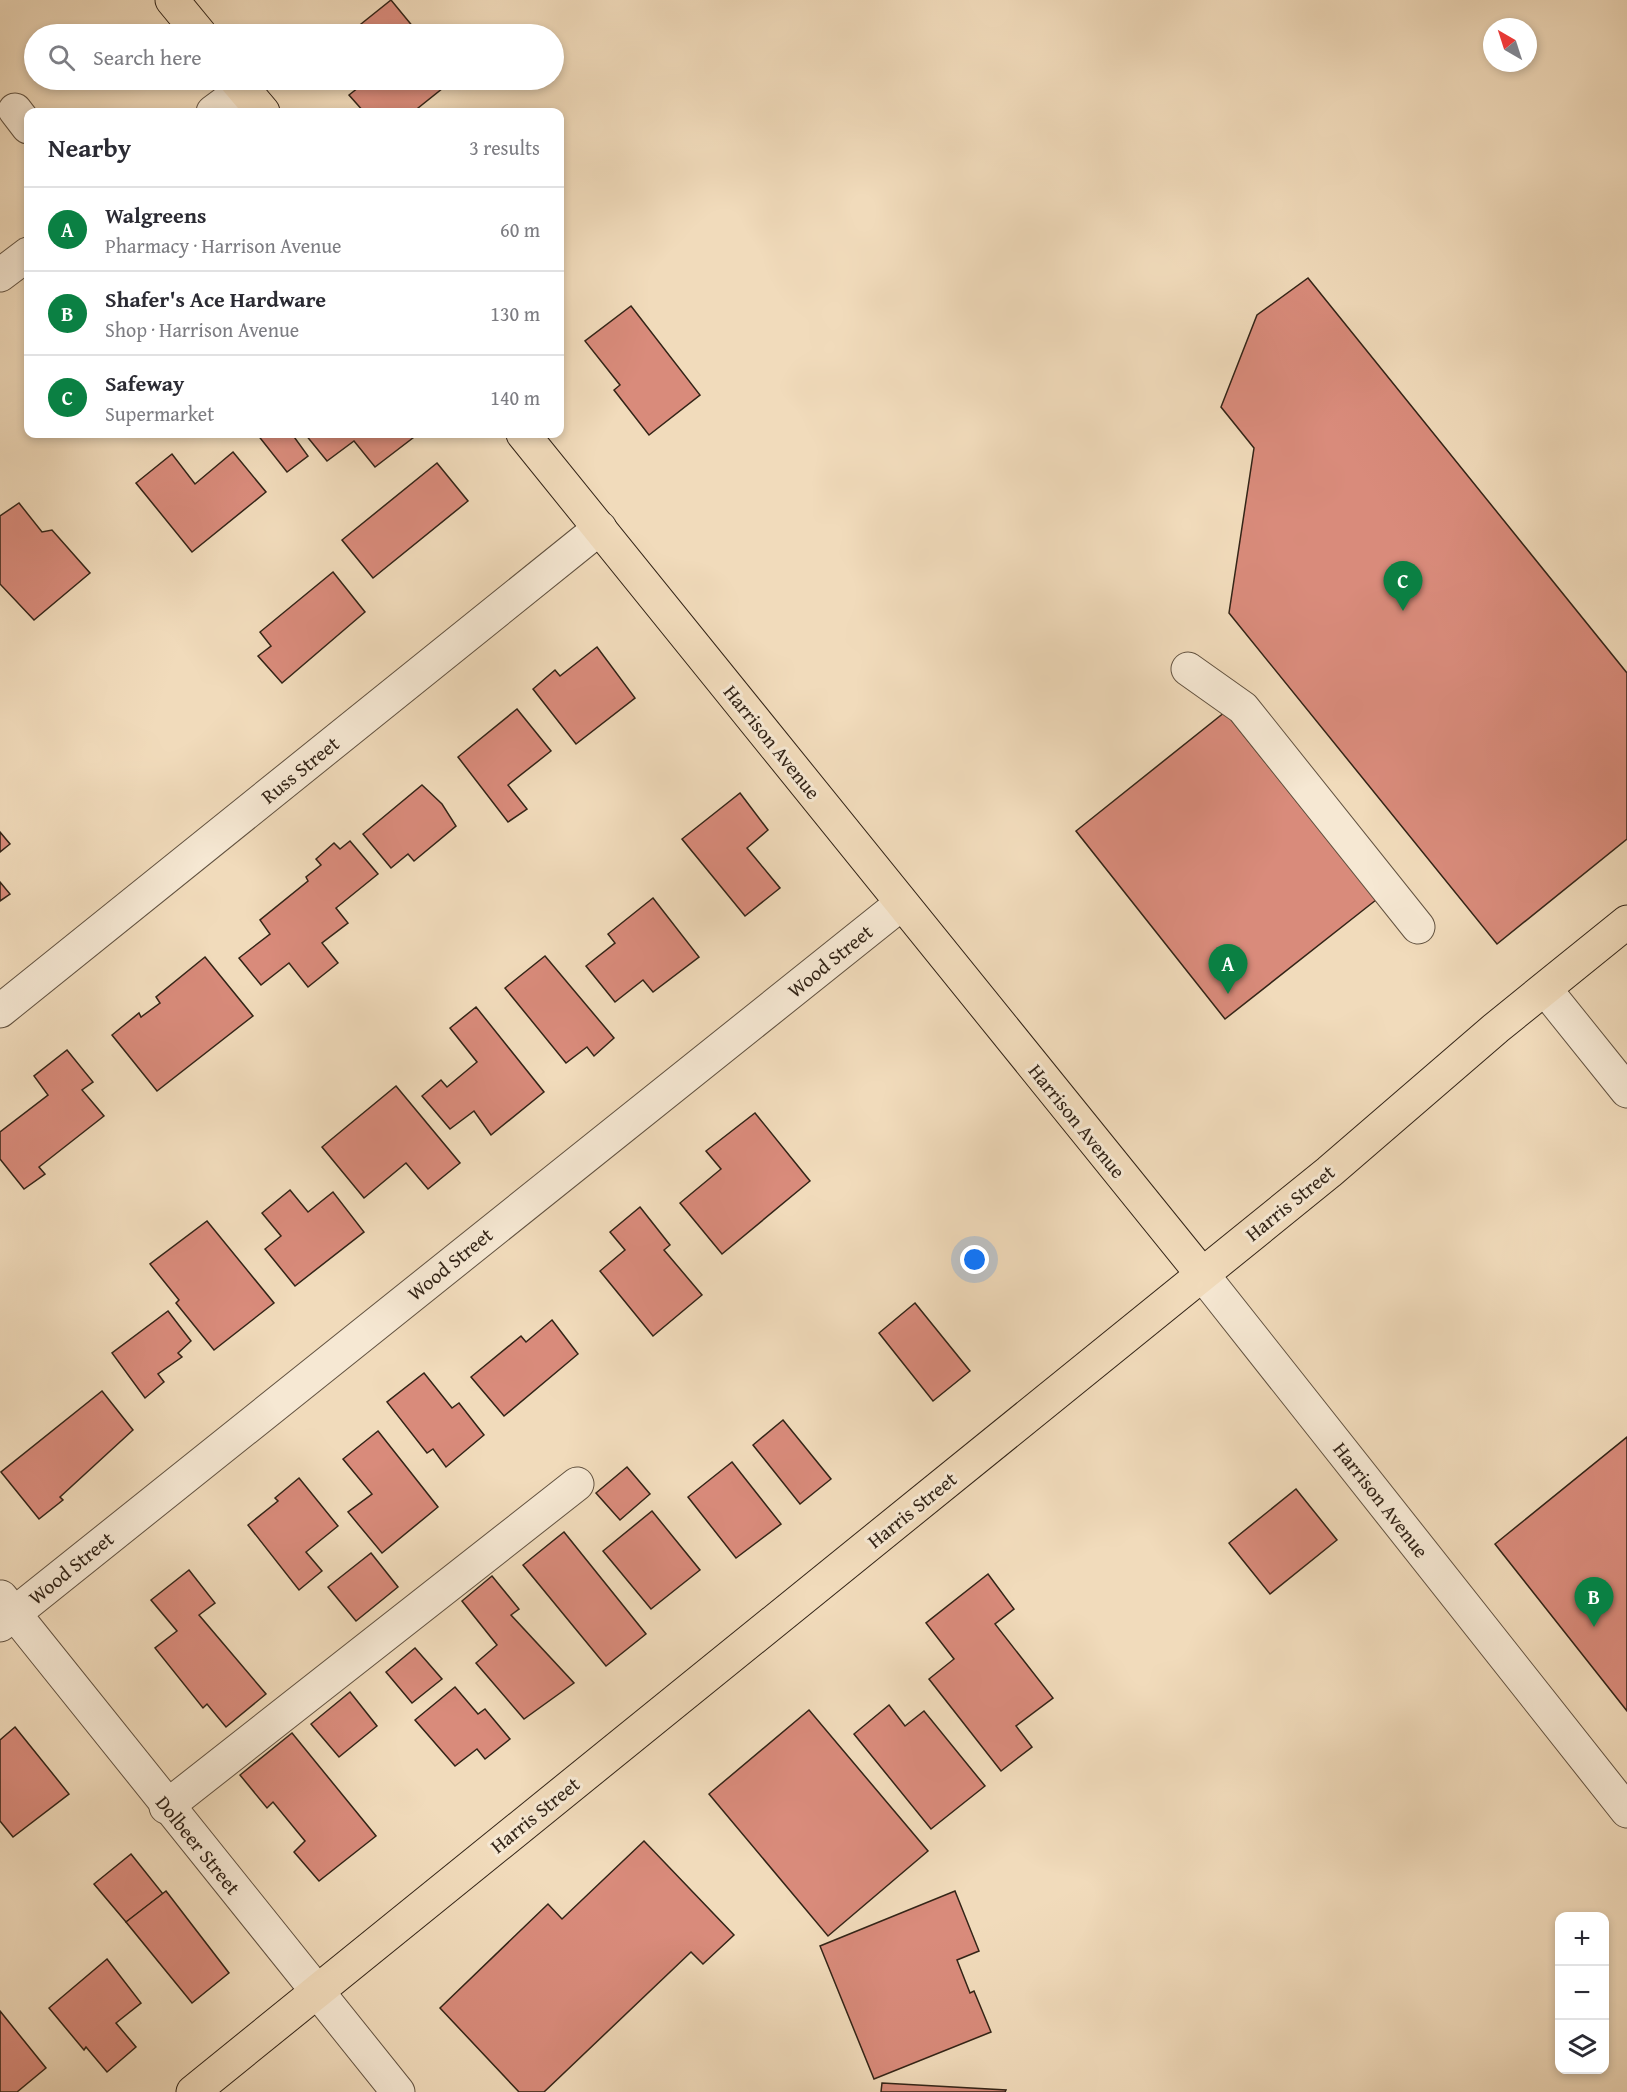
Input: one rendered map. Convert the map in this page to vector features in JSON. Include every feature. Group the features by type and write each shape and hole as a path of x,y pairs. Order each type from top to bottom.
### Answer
{"main road":[{"path":"172,0 192,24"},
{"name":"Harrison Avenue","path":"526,438 1202,1274"},
{"name":"Harris Street","path":"193,2092 1329,1172 1627,922"}],"street":[{"path":"221,108 248,94"},
{"path":"0,275 24,257"},
{"name":"Russ Street","path":"0,1011 600,528"},
{"path":"1188,669 1243,708 1418,927"},
{"name":"Wood Street","path":"5,1612 901,904"},
{"path":"1545,989 1627,1091"},
{"name":"Harrison Avenue","path":"1202,1274 1627,1811"},
{"path":"166,1807 577,1484"},
{"name":"Dolbeer Street","path":"5,1612 398,2092"}],"building":[{"path":"391,0 411,24 361,24"},
{"path":"355,90 440,90 418,108 360,108 349,95"},
{"path":"1308,278 1627,673 1627,839 1497,944 1229,613 1254,448 1221,407 1257,315"},
{"path":"631,306 700,395 649,435 614,390 620,385 585,341"},
{"path":"260,438 295,438 308,456 287,472"},
{"path":"308,438 413,438 375,467 354,441 327,461"},
{"path":"233,452 266,492 192,552 136,483 172,454 195,484"},
{"path":"437,463 468,501 373,578 342,540"},
{"path":"19,503 42,532 52,530 90,573 34,620 0,584 0,516"},
{"path":"333,572 365,612 282,683 258,656 271,646 260,632"},
{"path":"597,647 635,698 576,744 533,689 555,670 560,676"},
{"path":"517,709 551,751 508,785 527,809 508,822 458,757"},
{"path":"1225,712 1376,900 1225,1019 1076,831"},
{"path":"422,785 442,804 456,826 414,861 408,854 391,868 363,834"},
{"path":"740,793 768,830 747,848 780,888 745,916 682,839"},
{"path":"0,832 10,844 0,852"},
{"path":"350,841 378,874 336,908 348,923 322,943 338,963 308,987 289,963 261,985 239,958 270,934 260,920 308,881 306,877 321,865 316,859 334,843 340,849"},
{"path":"0,882 10,894 0,901"},
{"path":"653,898 699,957 653,992 643,980 615,1002 586,966 615,943 608,934"},
{"path":"545,956 614,1038 594,1056 587,1047 566,1063 505,988"},
{"path":"205,957 253,1016 157,1091 112,1035 139,1013 141,1017 160,1003 156,997"},
{"path":"476,1007 544,1092 491,1135 474,1111 450,1129 422,1096 441,1080 447,1087 477,1062 450,1028"},
{"path":"67,1050 93,1082 82,1090 104,1116 39,1167 45,1174 24,1189 0,1159 0,1132 48,1095 34,1076"},
{"path":"396,1086 460,1163 428,1189 406,1163 364,1198 322,1147"},
{"path":"755,1113 810,1181 722,1254 680,1203 721,1169 706,1151"},
{"path":"290,1190 308,1212 333,1192 364,1232 295,1286 265,1249 281,1236 262,1213"},
{"path":"640,1207 670,1245 664,1250 702,1295 653,1336 600,1271 625,1250 610,1232"},
{"path":"207,1221 274,1303 214,1350 176,1303 179,1300 150,1264"},
{"path":"915,1303 970,1371 933,1401 879,1333"},
{"path":"168,1311 191,1341 178,1353 182,1357 158,1374 164,1382 145,1398 112,1353"},
{"path":"552,1320 578,1354 504,1416 471,1377 521,1336 526,1342"},
{"path":"424,1373 452,1408 459,1403 484,1435 446,1467 433,1449 427,1453 387,1402"},
{"path":"102,1391 133,1430 60,1497 63,1500 39,1519 1,1472"},
{"path":"783,1420 831,1479 800,1504 753,1445"},
{"path":"378,1431 438,1507 382,1553 348,1512 372,1494 343,1459"},
{"path":"1627,1437 1627,1711 1495,1544"},
{"path":"732,1462 781,1524 736,1558 688,1497"},
{"path":"627,1467 650,1494 620,1520 596,1493"},
{"path":"299,1478 338,1526 306,1552 322,1571 299,1590 248,1525 278,1501 275,1498"},
{"path":"1296,1489 1337,1540 1270,1594 1229,1543"},
{"path":"652,1511 700,1570 651,1609 603,1551"},
{"path":"564,1532 646,1634 606,1666 523,1565"},
{"path":"371,1553 398,1587 356,1621 328,1587"},
{"path":"189,1570 215,1603 199,1615 266,1694 226,1727 207,1704 203,1708 155,1648 177,1631 151,1600"},
{"path":"988,1574 1014,1609 995,1624 1053,1698 1016,1726 1032,1747 1001,1771 929,1679 954,1659 926,1623"},
{"path":"492,1576 519,1609 511,1615 574,1683 524,1719 476,1663 497,1645 462,1601"},
{"path":"415,1648 442,1679 412,1703 386,1672"},
{"path":"455,1687 478,1714 485,1709 510,1739 485,1759 477,1749 455,1766 415,1720"},
{"path":"350,1692 377,1726 339,1757 311,1724"},
{"path":"889,1705 905,1726 924,1711 985,1786 931,1829 854,1734"},
{"path":"809,1710 928,1851 828,1936 709,1794"},
{"path":"15,1727 69,1794 13,1837 0,1821 0,1740"},
{"path":"292,1733 376,1836 319,1881 294,1852 305,1841 273,1802 267,1808 240,1775"},
{"path":"644,1841 734,1935 703,1964 691,1952 544,2092 519,2092 440,2008 548,1904 562,1919"},
{"path":"131,1854 163,1894 126,1922 94,1884"},
{"path":"166,1891 229,1973 192,2003 126,1922"},
{"path":"955,1891 979,1951 957,1960 970,1993 974,1991 991,2032 874,2079 820,1946"},
{"path":"107,1959 141,2003 116,2023 136,2047 107,2072 86,2047 84,2050 49,2008"},
{"path":"0,2011 46,2068 17,2092 0,2092"},
{"path":"882,2083 1006,2090 1005,2092 881,2092"}],"place":[{"name":"Safeway","path":"1403,611"},
{"name":"Walgreens","path":"1228,994"},
{"name":"Shafer's Ace Hardware","path":"1594,1627"}]}
